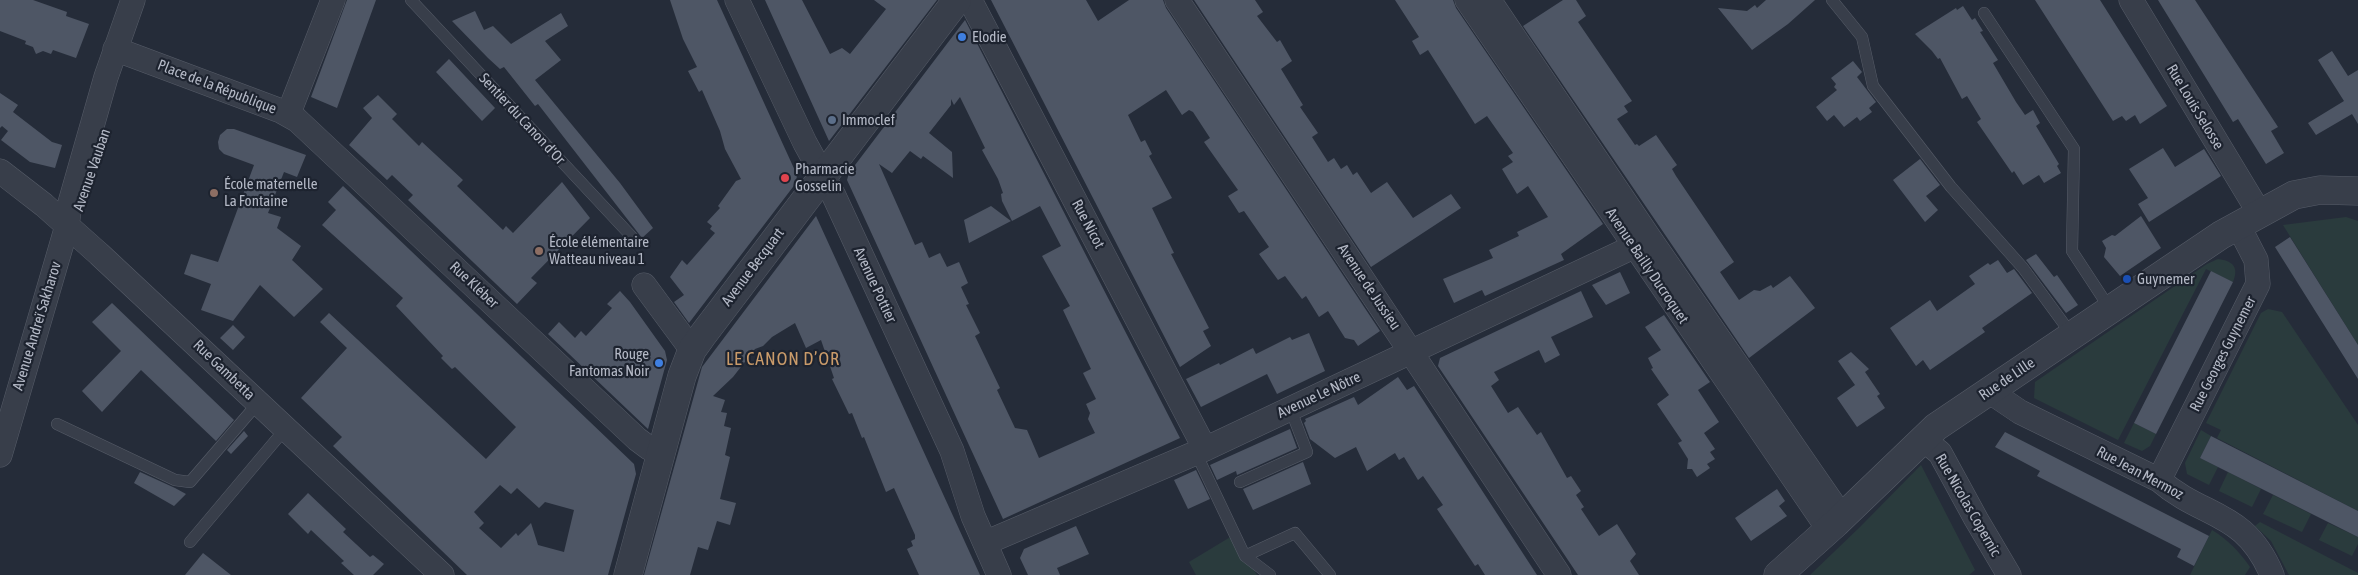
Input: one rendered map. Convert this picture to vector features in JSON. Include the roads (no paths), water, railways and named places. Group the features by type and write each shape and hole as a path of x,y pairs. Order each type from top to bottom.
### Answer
{"street":[{"name":"Avenue Vauban","path":"67,226 81,212 134,0"},
{"name":"Avenue Vauban","path":"122,52 149,0"},
{"name":"Place de la République","path":"122,52 288,115 334,0"},
{"name":"Avenue Pottier","path":"738,0 809,150 824,176 952,450 968,503 1000,575"},
{"name":"Avenue Becquart","path":"628,575 682,376 692,350 958,0"},
{"name":"Rue Nicot","path":"970,0 1201,451"},
{"name":"Avenue de Jussieu","path":"1177,0 1412,350 1559,575"},
{"name":"Avenue Bailly Ducroquet","path":"1467,0 1642,243 1836,524"},
{"name":"Avenue Bailly Ducroquet","path":"1489,0 1642,243"},
{"name":"Rue Louis Selosse","path":"2131,0 2249,219"},
{"name":"Rue Kléber","path":"288,115 297,120 637,439 649,448 661,452"},
{"name":"Rue Gambetta","path":"0,171 44,205 163,312 442,575"},
{"name":"Rue de Lille","path":"1778,575 1836,524 1936,427 2110,309 2249,219 2294,195 2320,190 2358,191"},
{"name":"Rue de Lille","path":"2249,219 2307,206 2358,209"},
{"name":"Rue Georges Guynemer","path":"2159,480 2258,284 2249,219"},
{"name":"Avenue Andreï Sakharov","path":"0,455 67,226"},
{"name":"Avenue Le Nôtre","path":"985,543 1201,451 1642,243"},
{"path":"644,285 692,350"},
{"name":"Rue Jean Mermoz","path":"1989,391 2020,412 2159,480 2168,488 2228,520 2241,529 2259,550 2272,575"},
{"name":"Rue Nicolas Copernic","path":"1923,440 1940,453 2009,575"}],"lane":[{"name":"Sentier du Canon d'Or","path":"411,0 632,238"},
{"path":"1832,0 1862,37 1873,86 1951,187 2023,268 2072,335"},
{"path":"1984,13 2074,149 2072,251 2110,309"},
{"path":"57,424 175,480 190,482 258,403"},
{"path":"1240,482 1307,452 1290,408"},
{"path":"190,542 286,428"},
{"path":"1201,451 1245,556 1270,575"},
{"path":"1245,556 1295,534 1330,575"}],"place":[{"name":"Elodie","path":"962,37"},
{"name":"Immoclef","path":"832,120"},
{"name":"Pharmacie Gosselin","path":"785,178"},
{"name":"École maternelle La Fontaine","path":"214,193"},
{"name":"École élémentaire Watteau niveau 1","path":"539,251"},
{"name":"Guynemer","path":"2127,279"},
{"name":"Rouge Fantomas Noir","path":"659,363"}],"district":[{"name":"LE CANON D’OR","path":"783,359"}]}
